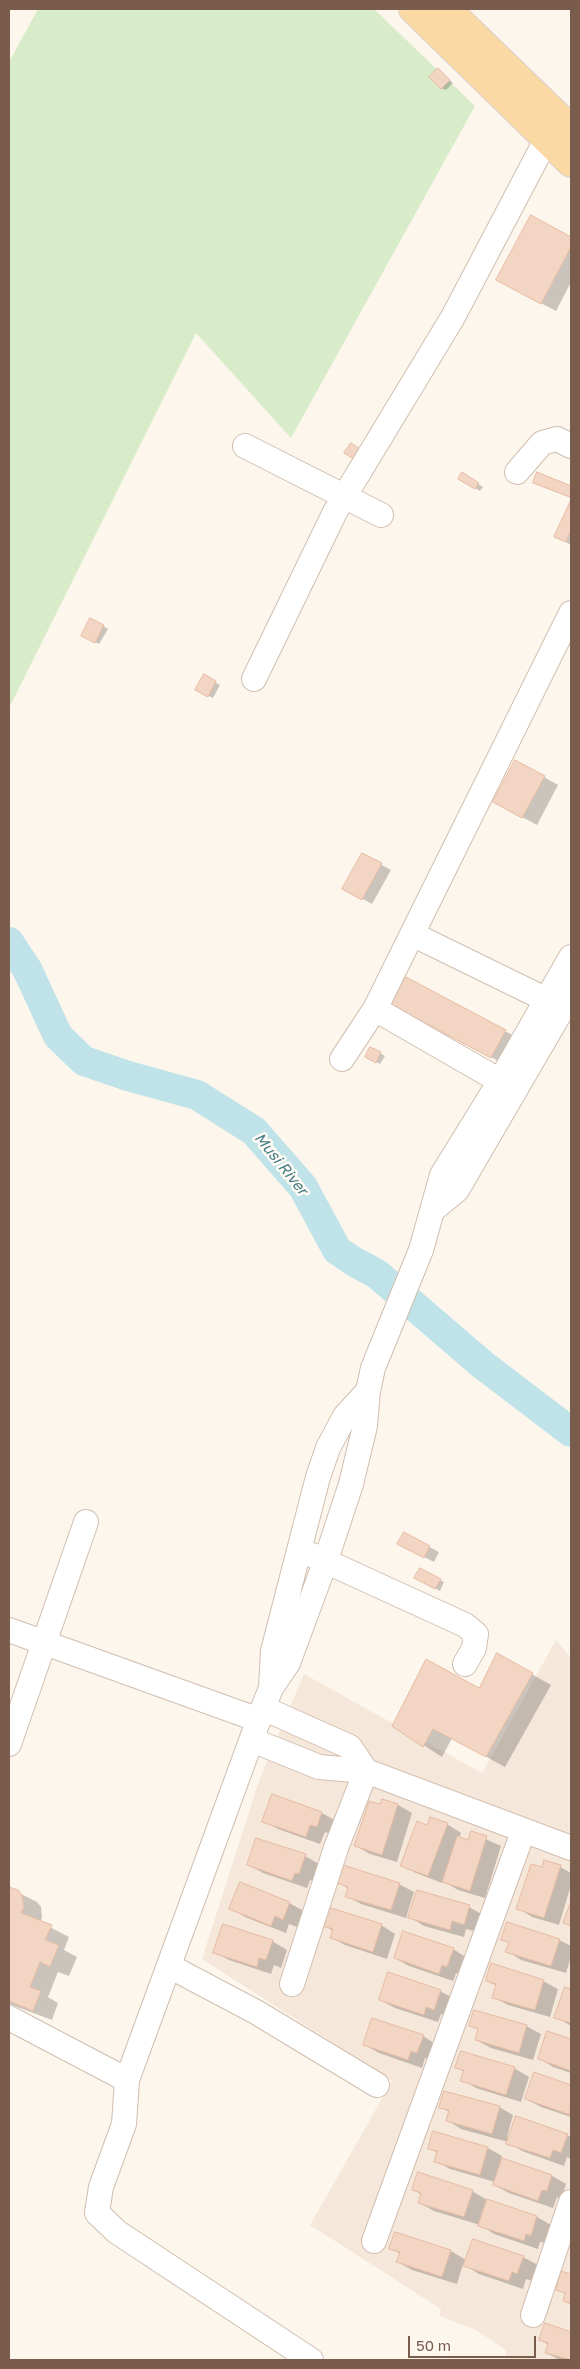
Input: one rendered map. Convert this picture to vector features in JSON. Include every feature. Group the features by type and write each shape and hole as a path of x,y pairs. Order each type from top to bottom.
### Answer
{"main road":[{"path":"413,9 571,164"},
{"path":"447,9 571,129"}],"street":[{"path":"254,679 335,512 453,317 546,140"},
{"path":"517,472 542,443 557,439 571,446"},
{"path":"245,446 381,515"},
{"path":"342,1059 375,1009 571,613"},
{"path":"412,934 547,1000"},
{"path":"311,2360 117,2232 97,2212 101,2187 124,2124 127,2080 261,1714 288,1663 326,1560 351,1484 365,1426 368,1391 373,1368 421,1250 442,1175 500,1081 571,958"},
{"path":"434,1209 457,1190 571,994"},
{"path":"375,1009 500,1081"},
{"path":"261,1714 273,1651 298,1550 328,1448 345,1416 368,1391"},
{"path":"9,1744 86,1522"},
{"path":"298,1550 326,1560 465,1625 476,1634 474,1648 465,1664"},
{"path":"9,1630 261,1714 350,1747 366,1771"},
{"path":"261,1714 319,1767 366,1771 523,1832 571,1848"},
{"path":"292,1984 336,1848 366,1771"},
{"path":"374,2241 523,1832"},
{"path":"169,1966 256,2012 376,2085"},
{"path":"14,2021 127,2080"},
{"path":"533,2315 571,2202"}],"shaded area":[{"path":"556,1640 571,1658 571,2360 505,2360 506,2350 476,2330 439,2316 441,2309 310,2225 392,2081 202,1959 260,1778 304,1674 482,1773"}],"green space":[{"path":"38,9 374,9 475,106 291,438 196,333 9,708 9,62"}],"building":[{"path":"438,68 450,80 441,89 429,77"},
{"path":"531,215 571,237 571,247 541,304 496,280"},
{"path":"351,443 364,452 358,462 344,453"},
{"path":"462,472 479,483 475,489 458,479"},
{"path":"537,472 571,486 570,497 533,483"},
{"path":"571,500 571,530 566,542 554,537"},
{"path":"90,618 104,625 95,643 81,636"},
{"path":"204,674 216,681 208,697 195,690"},
{"path":"515,760 545,776 522,818 493,802"},
{"path":"362,853 382,863 362,900 342,889"},
{"path":"406,977 506,1030 491,1058 391,1005"},
{"path":"370,1047 381,1052 376,1063 365,1057"},
{"path":"404,1532 430,1546 424,1558 397,1544"},
{"path":"420,1568 441,1579 435,1589 414,1578"},
{"path":"497,1653 533,1673 486,1757 433,1729 423,1747 392,1726 426,1659 479,1688"},
{"path":"272,1794 322,1812 317,1827 310,1825 306,1837 262,1822"},
{"path":"382,1799 398,1804 382,1855 354,1846 369,1801 380,1804"},
{"path":"430,1817 448,1823 428,1876 400,1866 417,1821 427,1825"},
{"path":"471,1831 487,1836 470,1891 442,1882 457,1836 468,1840"},
{"path":"256,1838 306,1854 299,1874 295,1873 292,1881 247,1865"},
{"path":"544,1860 561,1865 544,1918 516,1909 531,1864 542,1867"},
{"path":"343,1865 400,1883 391,1910 345,1897 348,1887 337,1883"},
{"path":"240,1882 290,1902 283,1920 275,1916 271,1926 229,1909"},
{"path":"9,1887 18,1890 22,1895 24,1907 21,1913 52,1925 45,1940 59,1945 50,1967 40,1962 30,1987 41,1991 33,2011 9,2001"},
{"path":"417,1890 470,1905 464,1925 452,1921 450,1930 408,1918"},
{"path":"571,1902 571,1926 563,1923"},
{"path":"328,1907 382,1924 373,1952 330,1938 333,1929 322,1926"},
{"path":"507,1922 560,1939 551,1966 505,1952 509,1942 501,1940"},
{"path":"223,1924 273,1940 266,1960 259,1958 257,1967 213,1953"},
{"path":"403,1931 454,1948 447,1967 442,1965 439,1974 394,1958"},
{"path":"491,1963 544,1980 535,2010 492,1998 496,1984 486,1981"},
{"path":"388,1972 441,1990 434,2010 426,2007 424,2015 379,2000"},
{"path":"565,1987 571,1989 571,2023 554,2018"},
{"path":"474,2010 527,2025 519,2053 475,2040 478,2029 469,2026"},
{"path":"372,2018 424,2035 417,2053 411,2051 408,2060 363,2045"},
{"path":"547,2031 571,2039 571,2071 538,2059"},
{"path":"461,2051 515,2067 506,2095 460,2081 464,2070 455,2068"},
{"path":"534,2072 571,2085 570,2115 525,2099"},
{"path":"444,2091 500,2106 492,2134 446,2121 449,2110 439,2108"},
{"path":"516,2116 568,2134 561,2153 553,2150 550,2158 506,2144"},
{"path":"433,2131 488,2147 480,2175 434,2162 437,2151 428,2149"},
{"path":"502,2158 552,2175 547,2191 542,2190 538,2201 493,2185"},
{"path":"418,2172 473,2190 464,2217 418,2203 421,2193 412,2190"},
{"path":"487,2199 537,2216 531,2236 526,2234 524,2241 478,2226"},
{"path":"395,2232 451,2250 442,2277 396,2262 400,2252 389,2249"},
{"path":"473,2239 524,2256 517,2274 512,2272 509,2281 463,2266"},
{"path":"561,2271 571,2274 571,2304 563,2301 565,2293 556,2290"},
{"path":"545,2323 571,2332 571,2360 545,2353 548,2343 539,2340"}],"waterway":[{"name":"Musi River","path":"9,942 27,969 58,1036 84,1061 128,1076 197,1095 254,1131 303,1187 337,1250 377,1274 483,1365 571,1432"}]}
